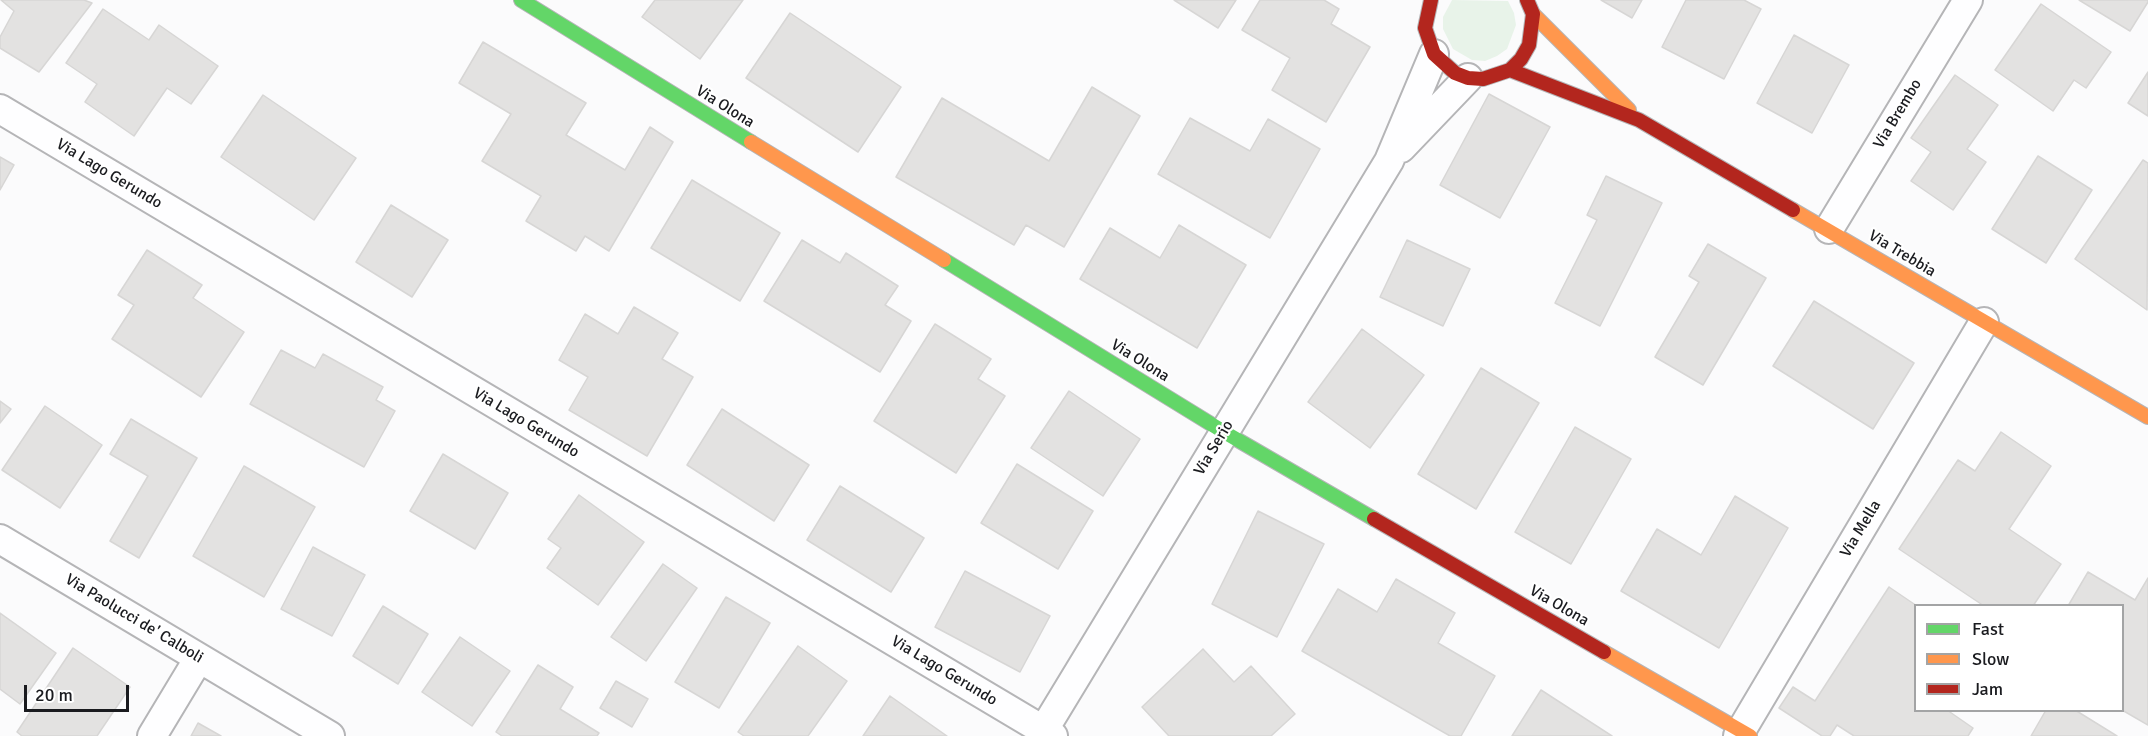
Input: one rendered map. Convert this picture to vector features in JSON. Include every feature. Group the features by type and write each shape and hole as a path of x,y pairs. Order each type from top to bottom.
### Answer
{"street":[{"name":"Via Olona","path":"520,0 1224,432 1743,734"},
{"path":"1431,0 1422,10 1428,42 1443,65 1468,78 1497,76 1509,70 1521,59 1529,45 1533,30 1533,14 1527,0"},
{"name":"Via Brembo","path":"1829,229 1968,0"},
{"name":"Via Trebbia","path":"1533,14 1639,120"},
{"name":"Via Serio","path":"1045,734 1389,160 1434,54"},
{"name":"Via Trebbia","path":"1509,70 1639,120 2148,417"},
{"name":"Via Serio","path":"1389,160 1468,78"},
{"name":"Via Lago Gerundo","path":"0,109 1045,734"},
{"name":"Via Mella","path":"1743,734 1984,322"},
{"name":"Via Paolucci de' Calboli","path":"0,539 330,736"},
{"path":"152,736 199,658"}],"shaded area":[{"path":"1452,0 1508,1 1514,13 1516,25 1507,49 1485,61 1472,60 1453,49 1443,29 1443,17"}],"building":[{"path":"1,0 84,0 92,3 39,72 0,48 0,37 14,11"},
{"path":"655,0 743,0 700,59 642,17"},
{"path":"1174,0 1236,0 1218,28"},
{"path":"1260,0 1324,0 1339,9 1331,24 1370,47 1326,122 1272,90 1290,58 1242,30"},
{"path":"1601,0 1642,0 1632,18"},
{"path":"1686,0 1744,0 1761,9 1724,79 1662,47"},
{"path":"2079,0 2148,0 2148,2 2130,31"},
{"path":"2041,4 2111,52 2086,88 2074,80 2053,111 1995,70"},
{"path":"103,9 149,40 159,25 218,66 191,104 167,88 134,136 85,102 97,84 66,63"},
{"path":"790,13 901,87 858,152 746,78"},
{"path":"1794,35 1849,65 1812,133 1757,103"},
{"path":"483,42 586,103 566,135 625,170 650,127 673,142 609,251 585,236 576,251 526,221 541,196 482,161 511,114 459,83"},
{"path":"2148,72 2148,116 2128,103"},
{"path":"1955,75 1998,105 1967,149 1986,162 1953,210 1911,181 1931,152 1911,138"},
{"path":"1092,87 1140,116 1064,247 1026,225 1014,245 896,177 942,98 1049,161"},
{"path":"1489,94 1550,127 1500,218 1440,185"},
{"path":"263,95 356,158 314,220 221,157"},
{"path":"1190,118 1250,151 1268,119 1320,149 1270,238 1158,174"},
{"path":"2038,156 2092,190 2046,263 1992,229"},
{"path":"0,157 14,165 0,190"},
{"path":"2143,160 2148,163 2147,310 2075,259"},
{"path":"1606,176 1662,203 1600,326 1555,303 1597,220 1587,215"},
{"path":"692,180 780,233 740,301 651,248"},
{"path":"391,205 448,240 412,297 356,262"},
{"path":"1179,225 1246,265 1197,348 1080,279 1110,228 1160,258"},
{"path":"802,240 840,263 846,253 898,286 885,305 911,321 880,372 764,301"},
{"path":"1407,240 1470,269 1443,326 1380,297"},
{"path":"1708,244 1766,278 1703,385 1655,357 1699,282 1689,276"},
{"path":"147,250 202,285 193,298 244,332 201,397 112,339 134,305 118,295"},
{"path":"1814,301 1914,363 1873,429 1773,366"},
{"path":"634,307 678,333 662,359 693,377 647,456 569,410 588,377 559,360 585,314 618,334"},
{"path":"935,324 991,359 978,379 1005,396 956,473 874,421"},
{"path":"1362,329 1424,375 1370,448 1308,402"},
{"path":"281,350 315,368 323,354 383,387 376,400 395,411 364,467 250,404"},
{"path":"1481,368 1539,403 1476,509 1418,474"},
{"path":"1069,391 1140,439 1103,496 1031,448"},
{"path":"0,401 11,409 0,423"},
{"path":"45,406 102,445 60,508 2,470"},
{"path":"722,409 809,465 774,521 687,465"},
{"path":"131,419 197,458 139,558 110,541 148,476 110,454"},
{"path":"1575,427 1631,459 1571,564 1515,532"},
{"path":"2001,432 2051,466 2009,529 2061,564 2034,604 1981,604 1899,549 1958,460 1975,471"},
{"path":"443,454 508,493 475,549 410,511"},
{"path":"1017,464 1093,511 1058,569 981,523"},
{"path":"244,466 315,507 264,597 193,556"},
{"path":"840,486 924,538 891,592 807,540"},
{"path":"579,495 644,542 598,605 547,568 561,548 548,539"},
{"path":"1735,496 1788,528 1719,648 1621,591 1657,529 1701,555"},
{"path":"1258,511 1324,544 1277,637 1212,604"},
{"path":"313,547 365,575 332,636 281,609"},
{"path":"663,564 697,588 646,661 611,637"},
{"path":"965,571 1050,616 1020,672 935,627"},
{"path":"2088,572 2135,600 2148,578 2148,725 2124,711 2124,604 2069,604"},
{"path":"1396,579 1455,613 1438,643 1495,676 1461,736 1450,736 1302,651 1338,589 1377,612"},
{"path":"1889,587 1914,604 1914,712 1950,712 1973,728 1968,736 1854,736 1837,725 1830,736 1822,736 1779,708 1793,687 1815,701"},
{"path":"726,597 770,623 719,708 675,682"},
{"path":"383,606 428,634 398,684 353,656"},
{"path":"0,613 56,653 20,704 0,689"},
{"path":"460,637 510,671 472,726 422,692"},
{"path":"798,646 847,681 808,736 744,736 738,732"},
{"path":"73,648 130,687 97,736 22,736 17,732"},
{"path":"1203,649 1234,682 1251,666 1295,714 1271,736 1169,736 1142,707"},
{"path":"538,665 573,687 560,709 599,733 597,736 502,736 496,732"},
{"path":"616,681 648,699 632,727 600,708"},
{"path":"1541,690 1612,736 1512,736"},
{"path":"890,696 947,736 863,736"},
{"path":"2045,712 2078,712 2117,736 2031,736"},
{"path":"198,723 221,736 191,736"}],"traffic: fast":[{"path":"521,0 751,142"},
{"path":"944,260 1224,432 1374,519"}],"traffic: slow":[{"path":"1533,14 1629,110"},
{"path":"751,142 944,260"},
{"path":"1793,210 2148,417"},
{"path":"1604,652 1750,736"}],"traffic: jam":[{"path":"1431,0 1425,28 1434,54 1455,73 1468,78 1483,79 1510,70 1521,59 1529,45 1533,14 1527,0"},
{"path":"1510,70 1639,120 1793,210"},
{"path":"1374,519 1604,652"}]}
